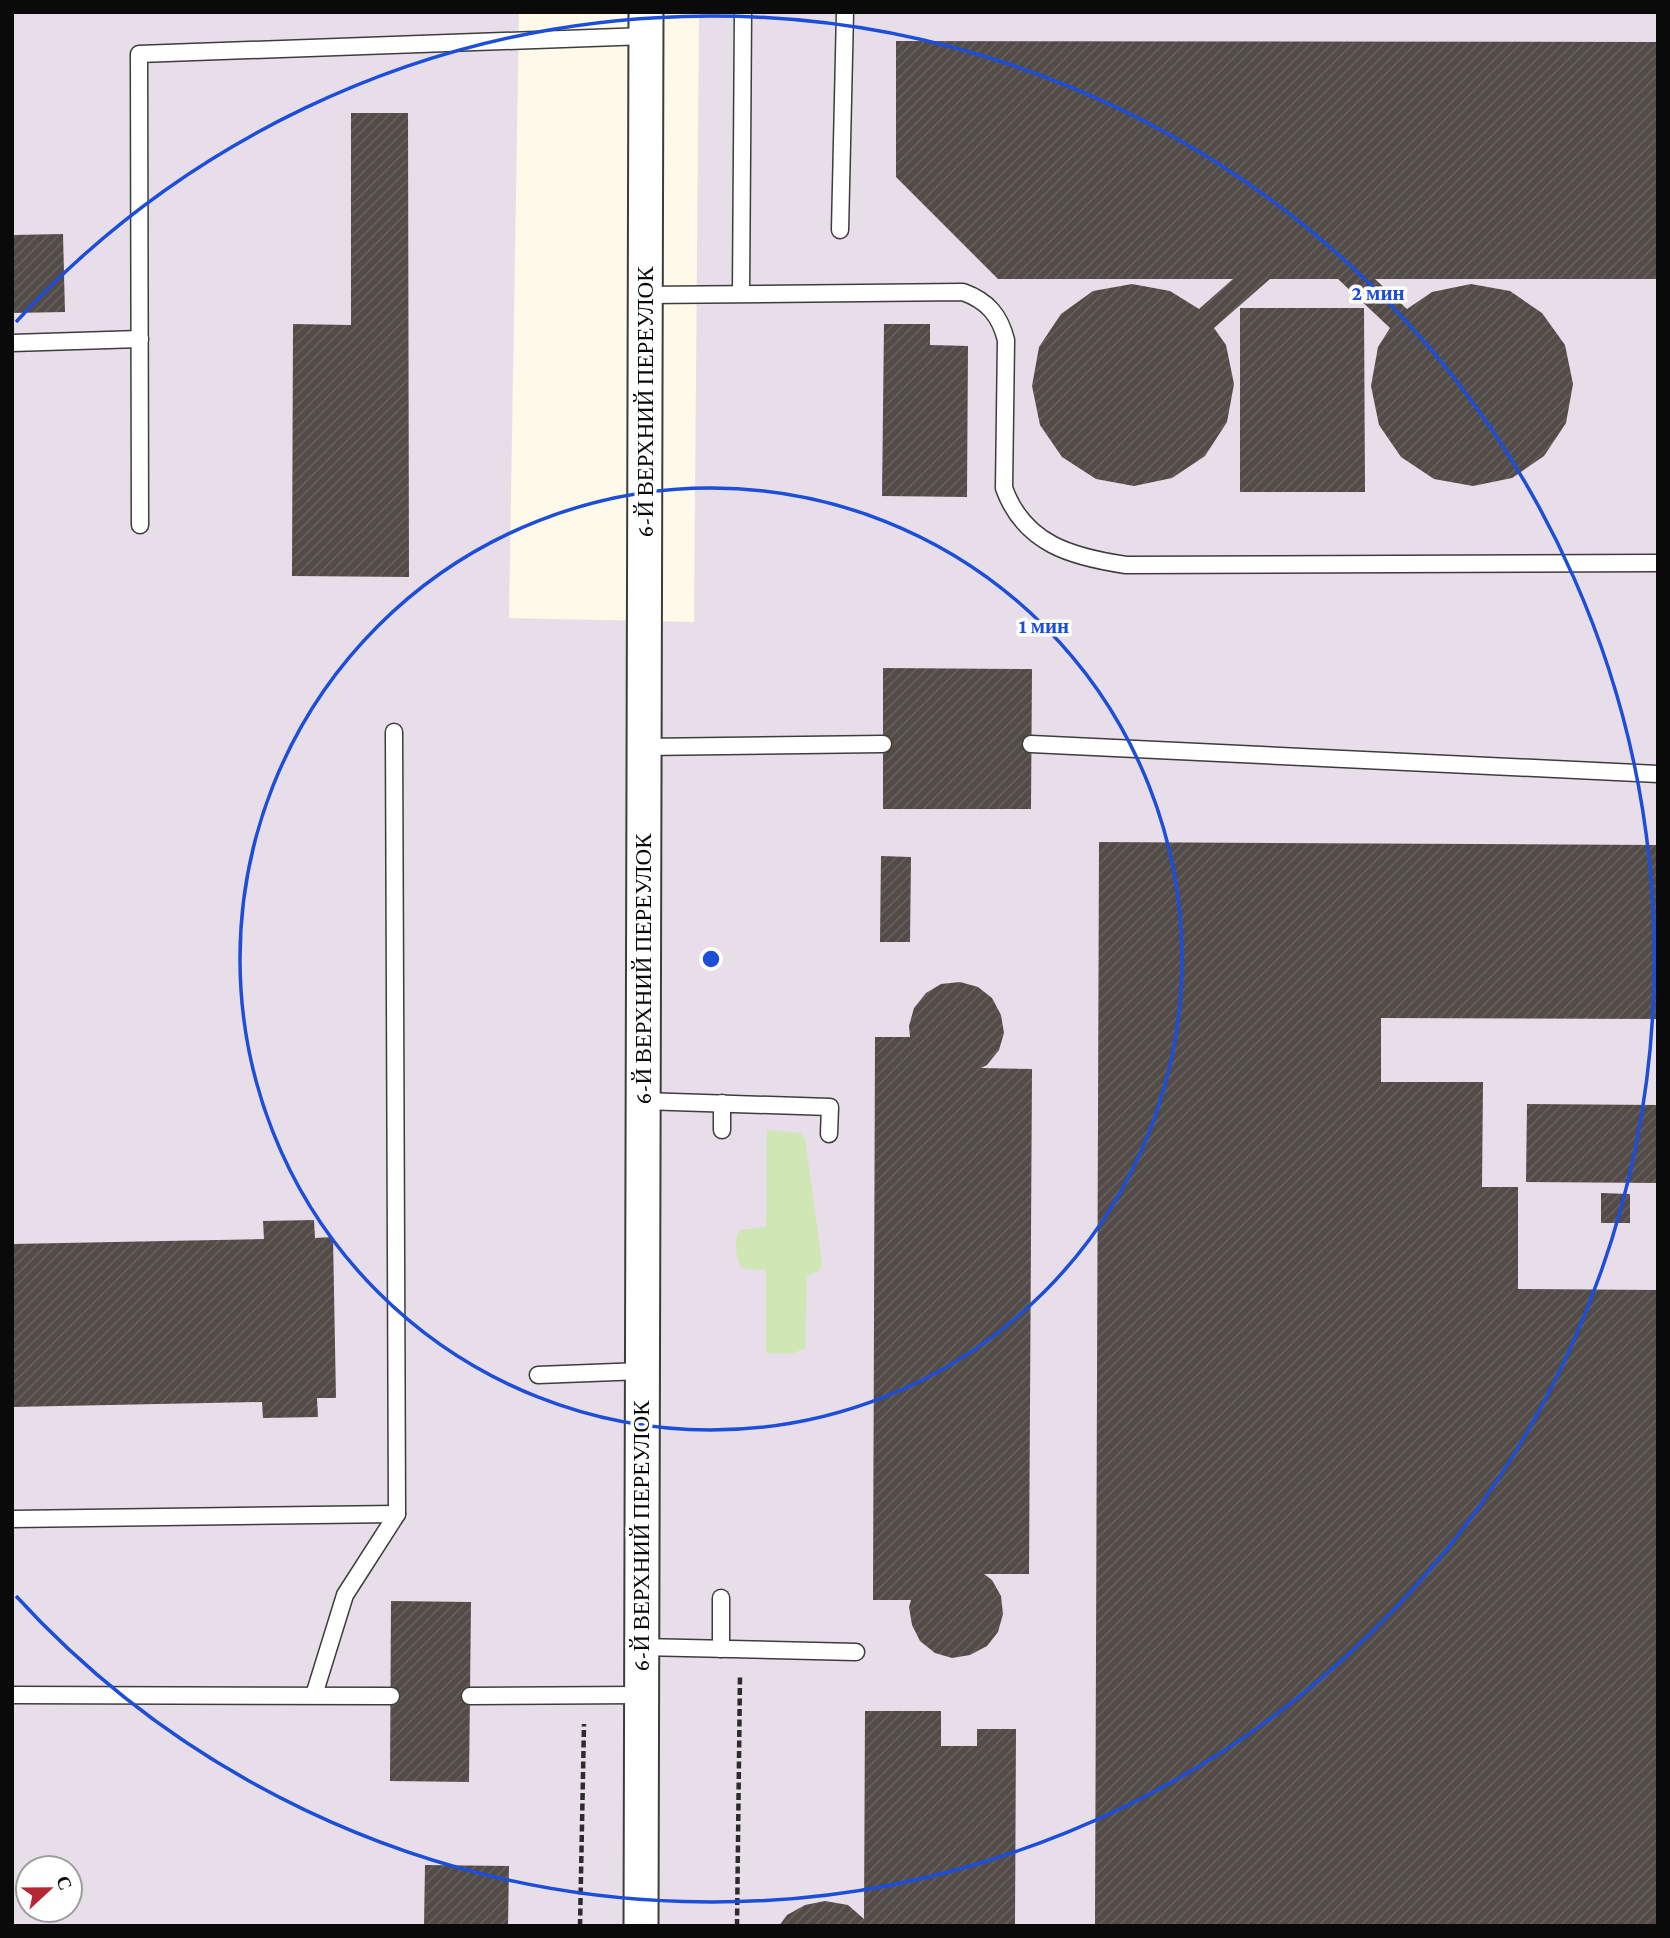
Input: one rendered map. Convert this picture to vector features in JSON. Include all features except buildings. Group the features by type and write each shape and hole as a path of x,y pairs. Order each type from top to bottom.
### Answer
{"street":[{"name":"6-Й ВЕРХНИЙ ПЕРЕУЛОК","path":"641,1926 646,24"}],"lane":[{"path":"741,293 743,12"},
{"path":"840,230 845,12"},
{"path":"141,525 139,54 646,24"},
{"path":"645,295 963,292 978,297 1001,321 1006,340 1004,488 1010,506 1029,528 1055,547 1088,559 1126,565 1658,563"},
{"path":"12,343 140,340"},
{"path":"314,1695 345,1595 397,1514 394,732"},
{"path":"644,747 883,744"},
{"path":"1031,744 1658,774"},
{"path":"643,1101 830,1107 829,1134"},
{"path":"722,1103 722,1130"},
{"path":"538,1375 642,1371"},
{"path":"12,1519 397,1514"},
{"path":"721,1598 721,1649"},
{"path":"641,1647 856,1652"},
{"path":"12,1695 391,1696"},
{"path":"470,1696 641,1695"}],"path":[{"path":"737,1926 741,1649"},
{"path":"580,1926 584,1695"}],"shaded area":[{"path":"12,12 519,12 509,618 694,622 699,12 1658,12 1658,1926 12,1926"}],"green space":[{"path":"767,1130 800,1133 805,1138 822,1264 819,1271 807,1276 805,1348 792,1354 766,1353 766,1270 741,1267 736,1253 739,1230 766,1227"}]}
